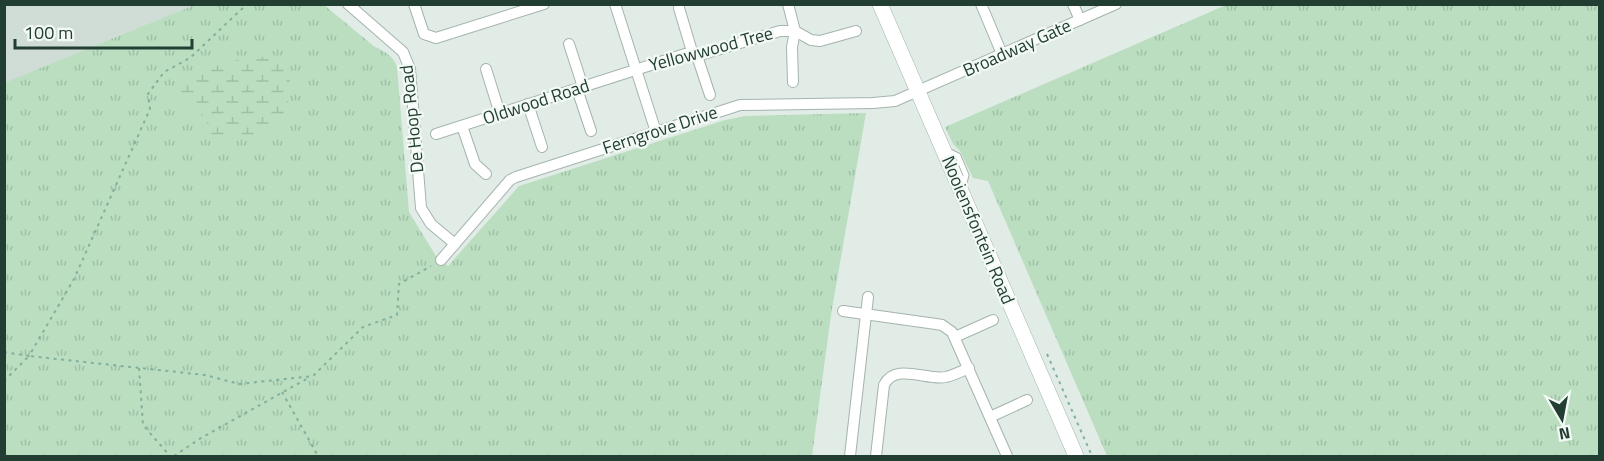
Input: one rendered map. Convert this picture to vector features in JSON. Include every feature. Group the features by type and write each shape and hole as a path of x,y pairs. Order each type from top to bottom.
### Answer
{"street":[{"name":"De Hoop Road","path":"348,4 406,56 410,69 421,208 430,224 455,244"},
{"path":"414,4 424,34 436,38 544,4"},
{"path":"615,4 656,132"},
{"path":"788,4 795,31 792,47 793,82"},
{"name":"Nooiensfontein Road","path":"879,4 1076,456"},
{"path":"981,4 1002,54"},
{"path":"1073,4 1080,20"},
{"name":"Broadway Gate","path":"917,91 1116,4"},
{"path":"679,8 710,95"},
{"name":"Yellowwood Tree","path":"636,70 685,54 695,56 780,31 795,31 812,40 820,41 856,31"},
{"path":"569,44 591,131"},
{"path":"486,69 500,114"},
{"name":"Oldwood Road","path":"436,134 636,70"},
{"name":"Ferngrove Drive","path":"441,260 512,178 744,105 879,103 895,101 917,91"},
{"path":"528,104 542,147"},
{"path":"462,126 475,164 486,174"},
{"path":"850,456 868,297"},
{"path":"843,311 942,325 955,337 1007,456"},
{"path":"955,337 993,320"},
{"path":"876,456 884,389 888,379 901,373 946,377 969,369"},
{"path":"990,417 1027,400"}],"path":[{"path":"4,381 29,356 74,279 150,109 148,94 164,72 190,58 247,4"},
{"path":"139,368 143,425 172,456 313,376 363,327 397,315 399,284 441,260"},
{"path":"4,352 205,375 239,384 313,376"},
{"path":"282,392 318,456"}],"shaded area":[{"path":"5,5 194,5 5,83"}],"green space":[{"path":"194,5 324,5 375,47 391,57 397,67 409,212 436,256 448,266 519,186 725,120 745,116 866,113 831,315 812,456 5,456 4,83"},
{"path":"1226,5 1599,5 1599,456 1107,456 988,181 973,178 945,127"},
{"path":"280,56 289,73 287,109 275,125 251,138 212,139 205,116 185,103 176,90 184,75 244,58"}]}
